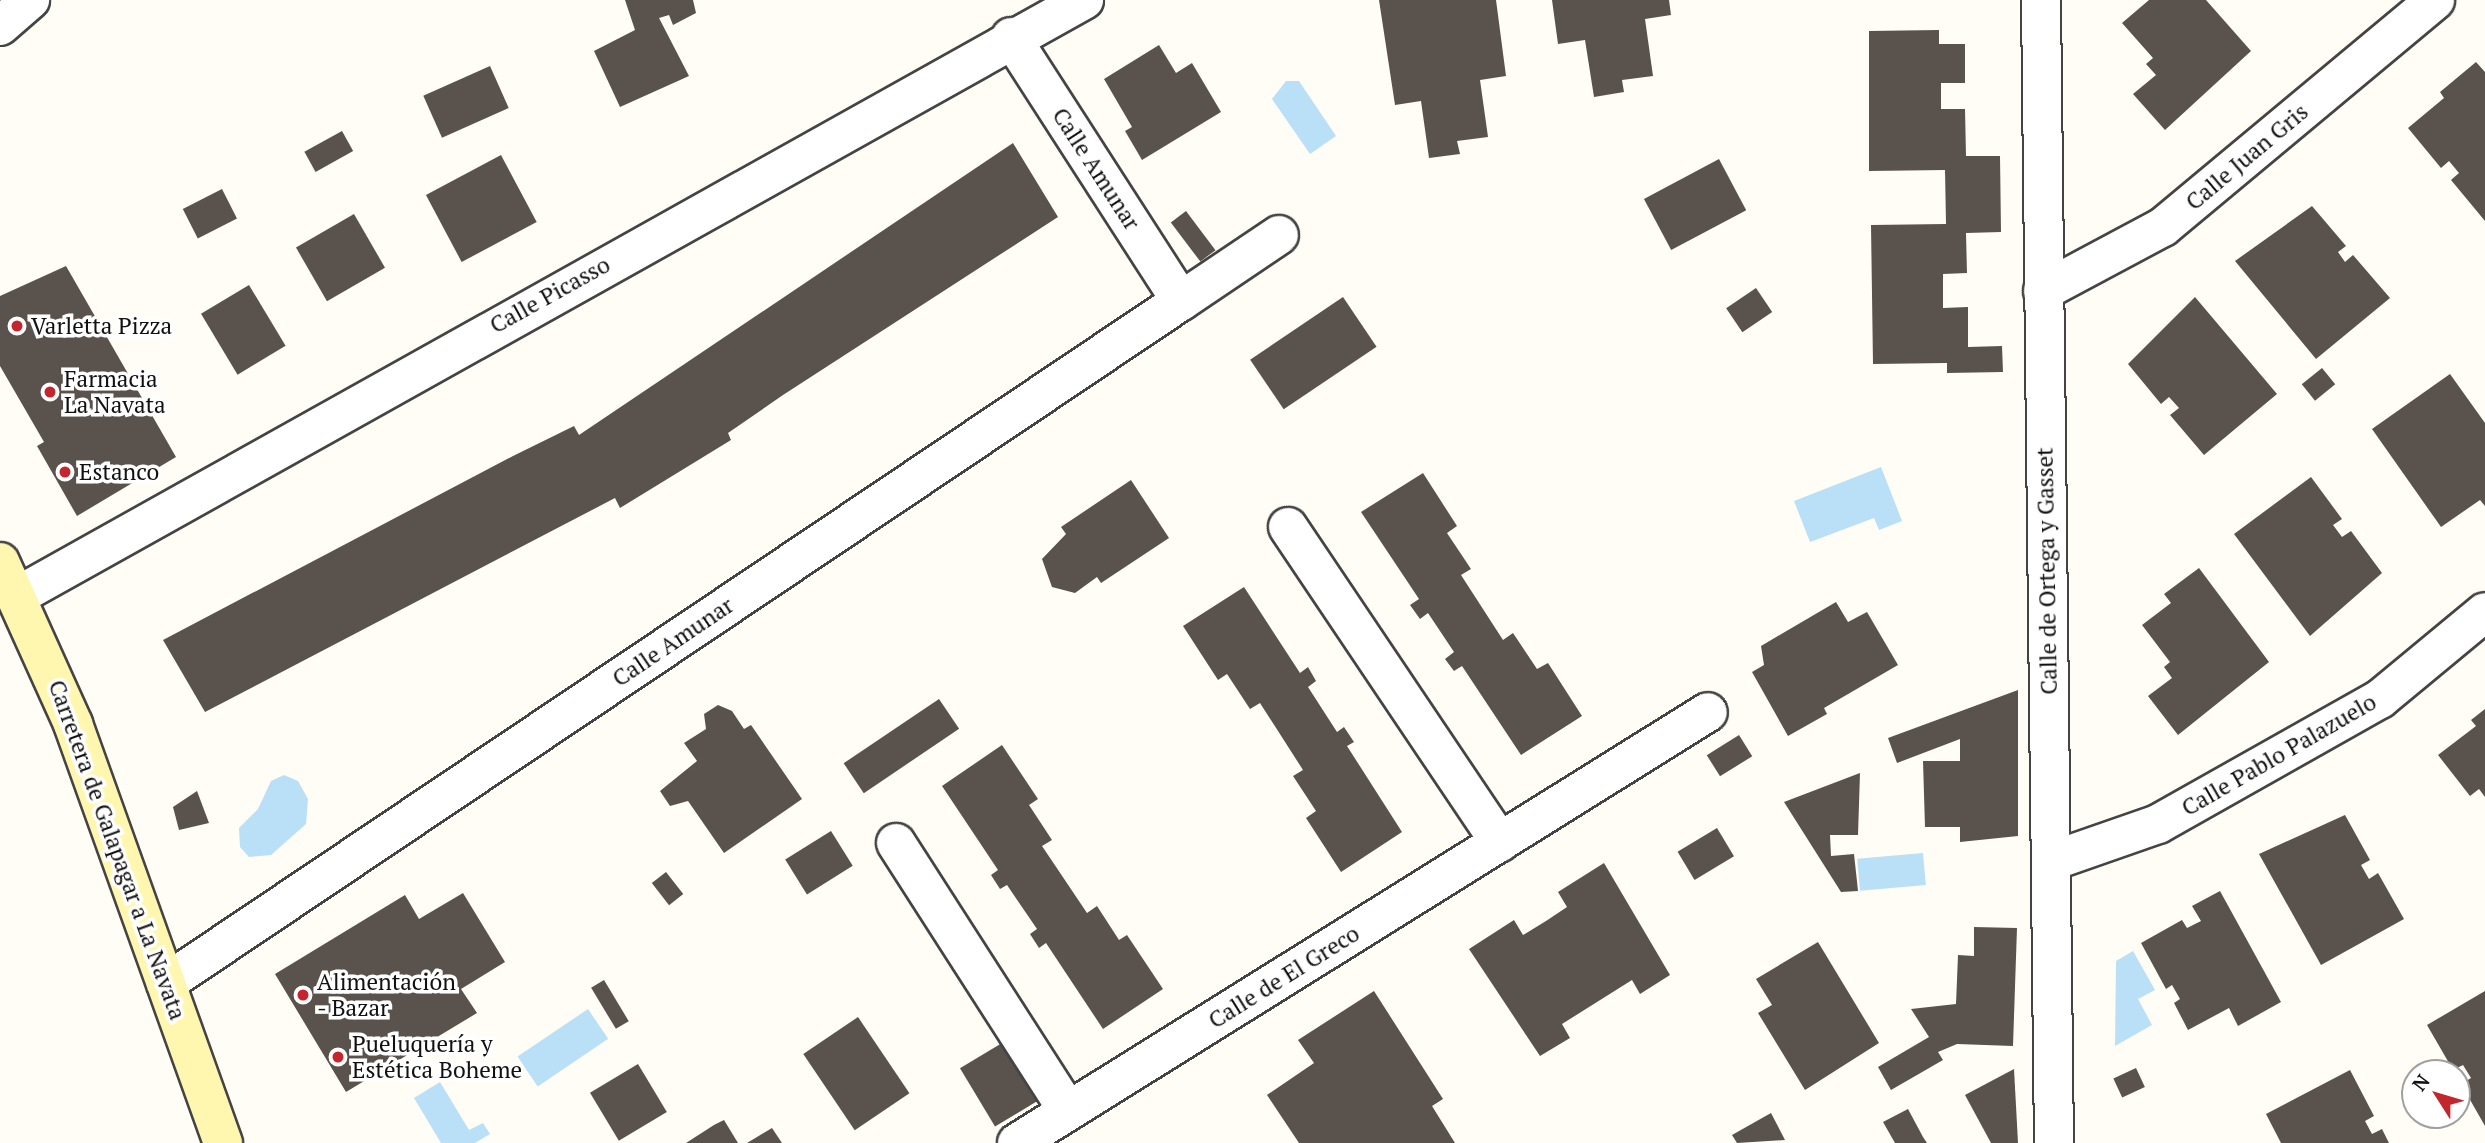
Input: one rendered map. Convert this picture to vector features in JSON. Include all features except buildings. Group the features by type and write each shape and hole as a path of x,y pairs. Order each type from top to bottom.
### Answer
{"main road":[{"name":"Carretera de Galapagar a La Navata","path":"0,562 19,595 73,724 223,1143"}],"street":[{"path":"0,26 30,0"},
{"name":"Calle Picasso","path":"19,595 1011,37 1084,0"},
{"name":"Calle de Ortega y Gasset","path":"2041,0 2054,1143"},
{"name":"Calle Juan Gris","path":"2043,291 2163,227 2435,0"},
{"name":"Calle Amunar","path":"1011,37 1181,301"},
{"name":"Calle Amunar","path":"166,983 1279,235"},
{"path":"1288,527 1500,842"},
{"name":"Calle Pablo Palazuelo","path":"2052,861 2158,824 2380,699 2485,612"},
{"name":"Calle de El Greco","path":"1017,1143 1708,712"},
{"path":"896,843 1068,1111"}],"water":[{"path":"1286,81 1299,81 1336,136 1310,154 1272,99"},
{"path":"1881,467 1902,521 1879,530 1874,518 1810,542 1794,501"},
{"path":"284,775 298,781 308,799 306,824 271,855 249,857 240,847 239,828 258,809 271,781"},
{"path":"1923,853 1926,885 1860,891 1857,859"},
{"path":"2133,951 2155,990 2138,999 2152,1025 2115,1046 2116,961"},
{"path":"588,1009 608,1039 538,1086 518,1057"},
{"path":"440,1082 469,1130 483,1123 490,1134 475,1143 441,1143 414,1098"}],"place":[{"name":"Varletta Pizza","path":"17,326"},
{"name":"Farmacia La Navata","path":"50,392"},
{"name":"Estanco","path":"65,472"},
{"name":"Alimentación - Bazar","path":"303,995"},
{"name":"Pueluquería y Estética Boheme","path":"338,1057"}]}
